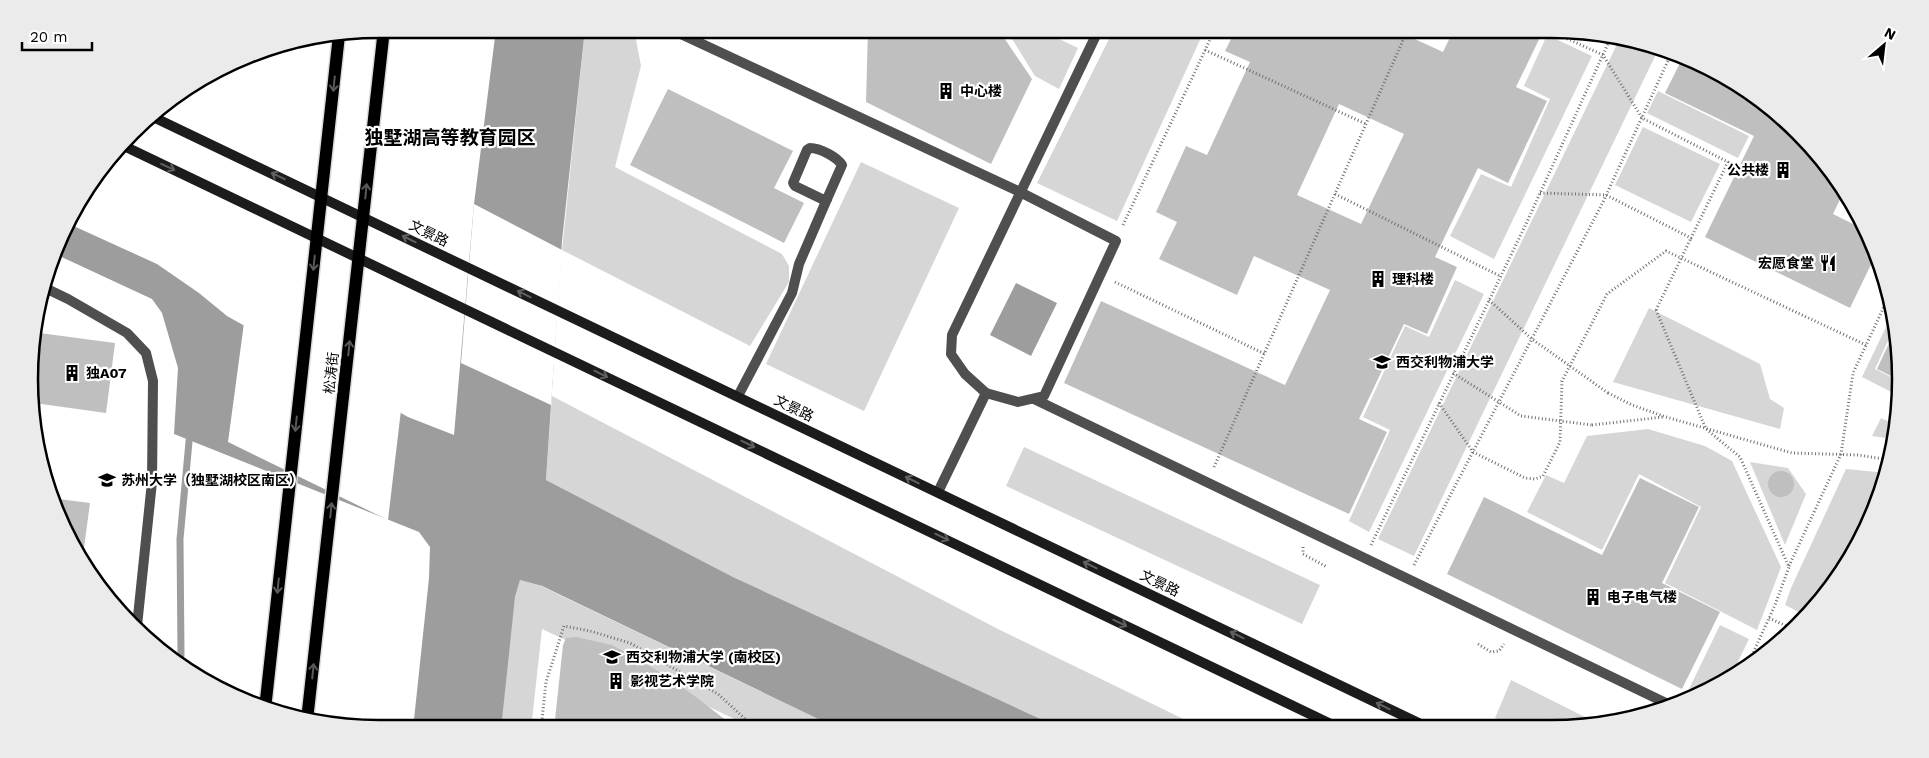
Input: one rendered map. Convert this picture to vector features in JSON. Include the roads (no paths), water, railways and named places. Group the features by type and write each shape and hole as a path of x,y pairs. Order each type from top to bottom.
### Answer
{"main road":[{"name":"松涛街","path":"308,713 383,38"},
{"name":"松涛街","path":"266,701 339,40"},
{"name":"文景路","path":"158,119 1412,720"},
{"path":"128,148 1322,720"}],"lane":[{"path":"689,38 1020,192 1116,241 1044,396 1018,402 986,393 965,374 952,354 952,334 1020,192 1095,38"},
{"path":"738,396 792,293 799,264 828,199 842,165 838,160 814,148 810,148 807,150 793,183 795,186 824,200 828,199"},
{"path":"49,290 127,333 146,353 153,381 152,482 138,620"},
{"path":"938,492 986,393"},
{"path":"1034,399 1662,701"}],"waterway":[{"path":"181,657 180,539 190,431"}],"place":[{"name":"中心楼","path":"946,91"},
{"name":"公共楼","path":"1783,170"},
{"name":"宏愿食堂","path":"1828,263"},
{"name":"理科楼","path":"1378,279"},
{"name":"西交利物浦大学","path":"1382,362"},
{"name":"独A07","path":"72,373"},
{"name":"苏州大学（独墅湖校区南区）","path":"107,480"},
{"name":"电子电气楼","path":"1593,597"},
{"name":"西交利物浦大学 (南校区)","path":"612,657"},
{"name":"影视艺术学院","path":"616,681"}],"district":[{"name":"独墅湖高等教育园区","path":"450,137"}]}
